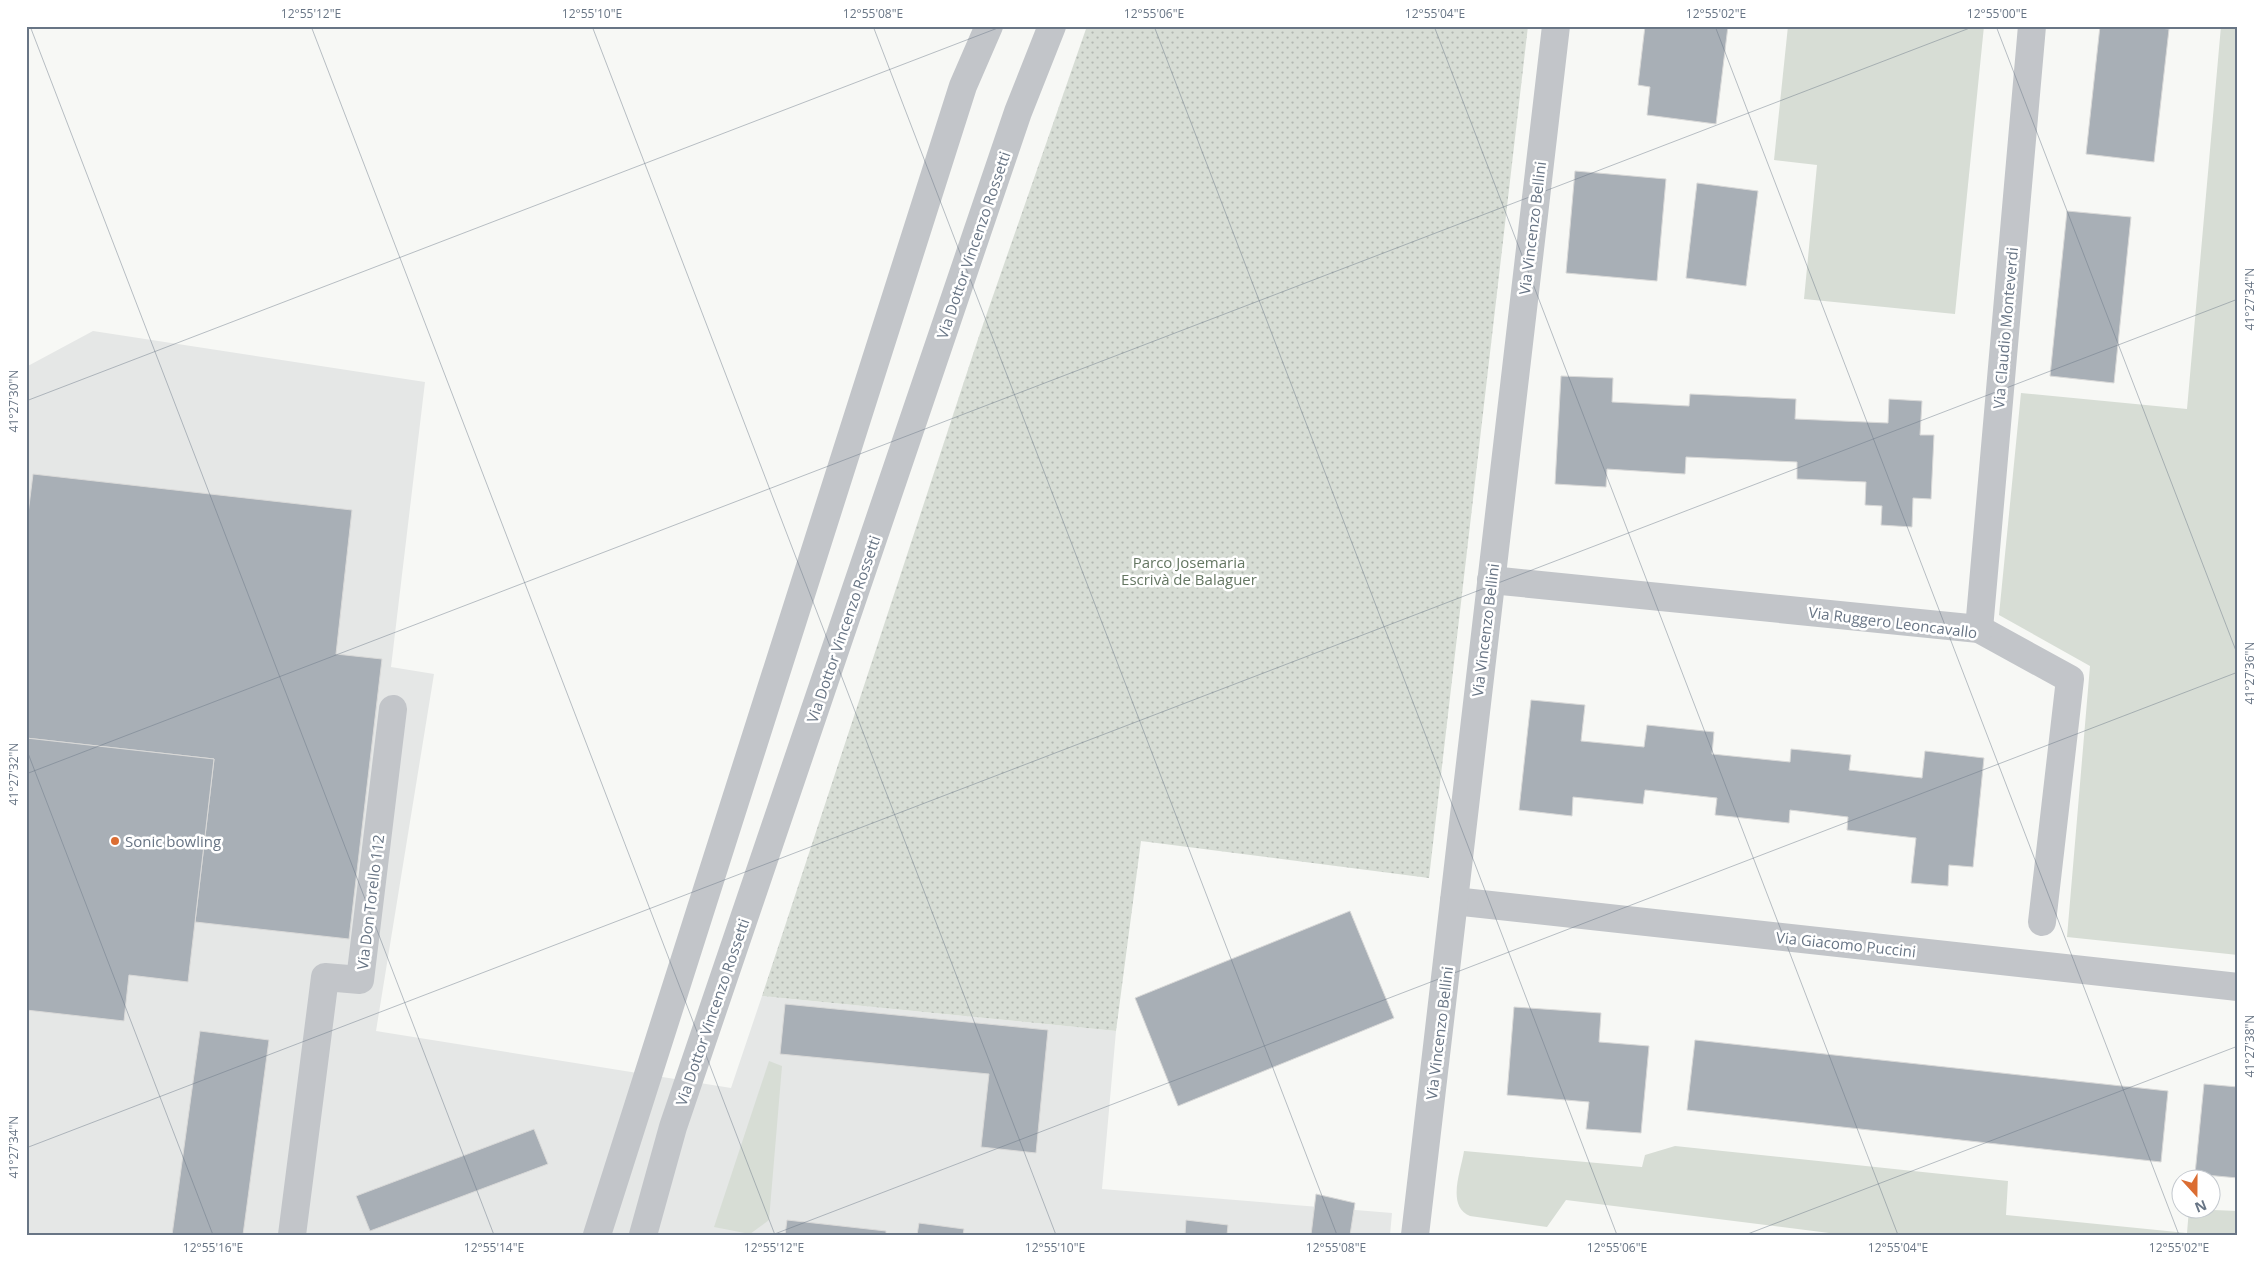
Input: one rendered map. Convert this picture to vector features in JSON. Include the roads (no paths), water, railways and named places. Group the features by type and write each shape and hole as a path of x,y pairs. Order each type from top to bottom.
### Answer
{"street":[{"path":"597,1235 960,96 989,26"},
{"name":"Via Dottor Vincenzo Rossetti","path":"643,1235 676,1118 1018,112 1052,26"},
{"name":"Via Vincenzo Bellini","path":"1415,1235 1556,26"},
{"name":"Via Claudio Monteverdi","path":"1979,629 2032,26"},
{"name":"Via Ruggero Leoncavallo","path":"1491,580 1979,629 2070,679 2042,922"},
{"name":"Via Don Torello 112","path":"292,1235 325,977 360,980 393,709"},
{"name":"Via Giacomo Puccini","path":"1454,901 2238,987"}],"place":[{"name":"Sonic bowling","path":"115,841"}],"park label":[{"name":"Parco Josemaria Escrivà de Balaguer","path":"1189,570"}]}
